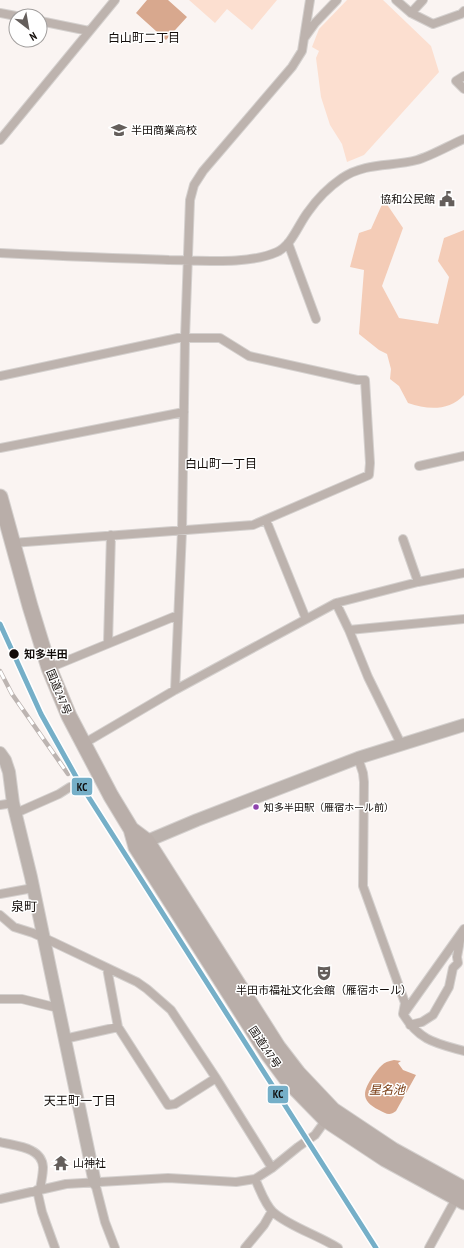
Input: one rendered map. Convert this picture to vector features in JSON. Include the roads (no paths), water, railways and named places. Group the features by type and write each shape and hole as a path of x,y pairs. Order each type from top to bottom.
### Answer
{"highway":[{"name":"国道247号","path":"0,497 49,668 69,716 111,796 142,844 268,1054 288,1081 385,1159 462,1192"}],"street":[{"path":"0,140 115,0"},
{"path":"175,690 182,531 185,338 190,200 194,185 203,171 292,67 302,51 310,0"},
{"path":"304,38 315,23 337,0"},
{"path":"396,0 411,13 433,24 461,14 464,11"},
{"path":"411,13 423,0"},
{"path":"48,23 89,31"},
{"path":"464,76 456,81 464,89"},
{"path":"0,253 79,258 220,261 266,256 278,251 288,244 308,212 324,193 340,179 354,170 371,166 418,160 464,139"},
{"path":"288,244 316,319"},
{"path":"0,376 185,338 220,338 249,356 357,380 365,380 370,463 368,476 253,525 12,543"},
{"path":"0,448 184,412"},
{"path":"419,466 464,456"},
{"path":"266,520 306,619"},
{"path":"108,643 111,536"},
{"path":"403,539 418,582"},
{"path":"83,744 175,690 336,603 418,582 464,574"},
{"path":"336,603 349,630 368,677 401,744"},
{"path":"49,668 178,615"},
{"path":"349,630 464,618"},
{"path":"142,844 358,758 464,724"},
{"path":"0,753 5,760 9,772 15,808 95,1183 105,1222 115,1248"},
{"path":"358,758 364,773 363,886 405,1003 403,1014 420,1036 435,1043 464,1051"},
{"path":"0,805 15,808 59,794 70,787"},
{"path":"0,894 33,888"},
{"path":"0,915 14,927 43,938 142,986 171,1010 216,1078 272,1168"},
{"path":"403,1014 462,932"},
{"path":"410,1025 422,1022 433,1015 449,987 453,968 461,964 456,957 462,932"},
{"path":"107,968 118,1027 168,1104 175,1104 216,1078"},
{"path":"0,999 22,999 58,1008"},
{"path":"64,1039 118,1027"},
{"path":"0,1199 66,1184 168,1178 236,1182 254,1179 272,1168 315,1135 329,1115"},
{"path":"0,1142 34,1151 42,1161 43,1167 39,1190 42,1212 55,1248"},
{"path":"254,1179 272,1211 292,1224 338,1248"},
{"path":"430,1248 462,1192"},
{"path":"245,1248 264,1225 272,1211"}],"water":[{"path":"147,0 168,0 187,17 166,40 136,13"},
{"name":"星名池","path":"394,1060 401,1061 398,1063 403,1070 416,1075 396,1111 392,1114 388,1114 373,1107 366,1100 365,1091 369,1082 380,1068 387,1062"}],"railway":[{"path":"0,671 12,694 68,774"}],"place":[{"name":"半田商業高校","path":"119,130"},
{"name":"協和公民館","path":"447,199"},
{"name":"知多半田","path":"14,654"},
{"name":"知多半田駅（雁宿ホール前）","path":"256,807"},
{"name":"半田市福祉文化会館（雁宿ホール）","path":"324,973"},
{"name":"山神社","path":"61,1163"}],"district":[{"name":"白山町二丁目","path":"144,37"},
{"name":"白山町一丁目","path":"221,463"},
{"name":"泉町","path":"24,906"},
{"name":"天王町一丁目","path":"80,1100"}]}
